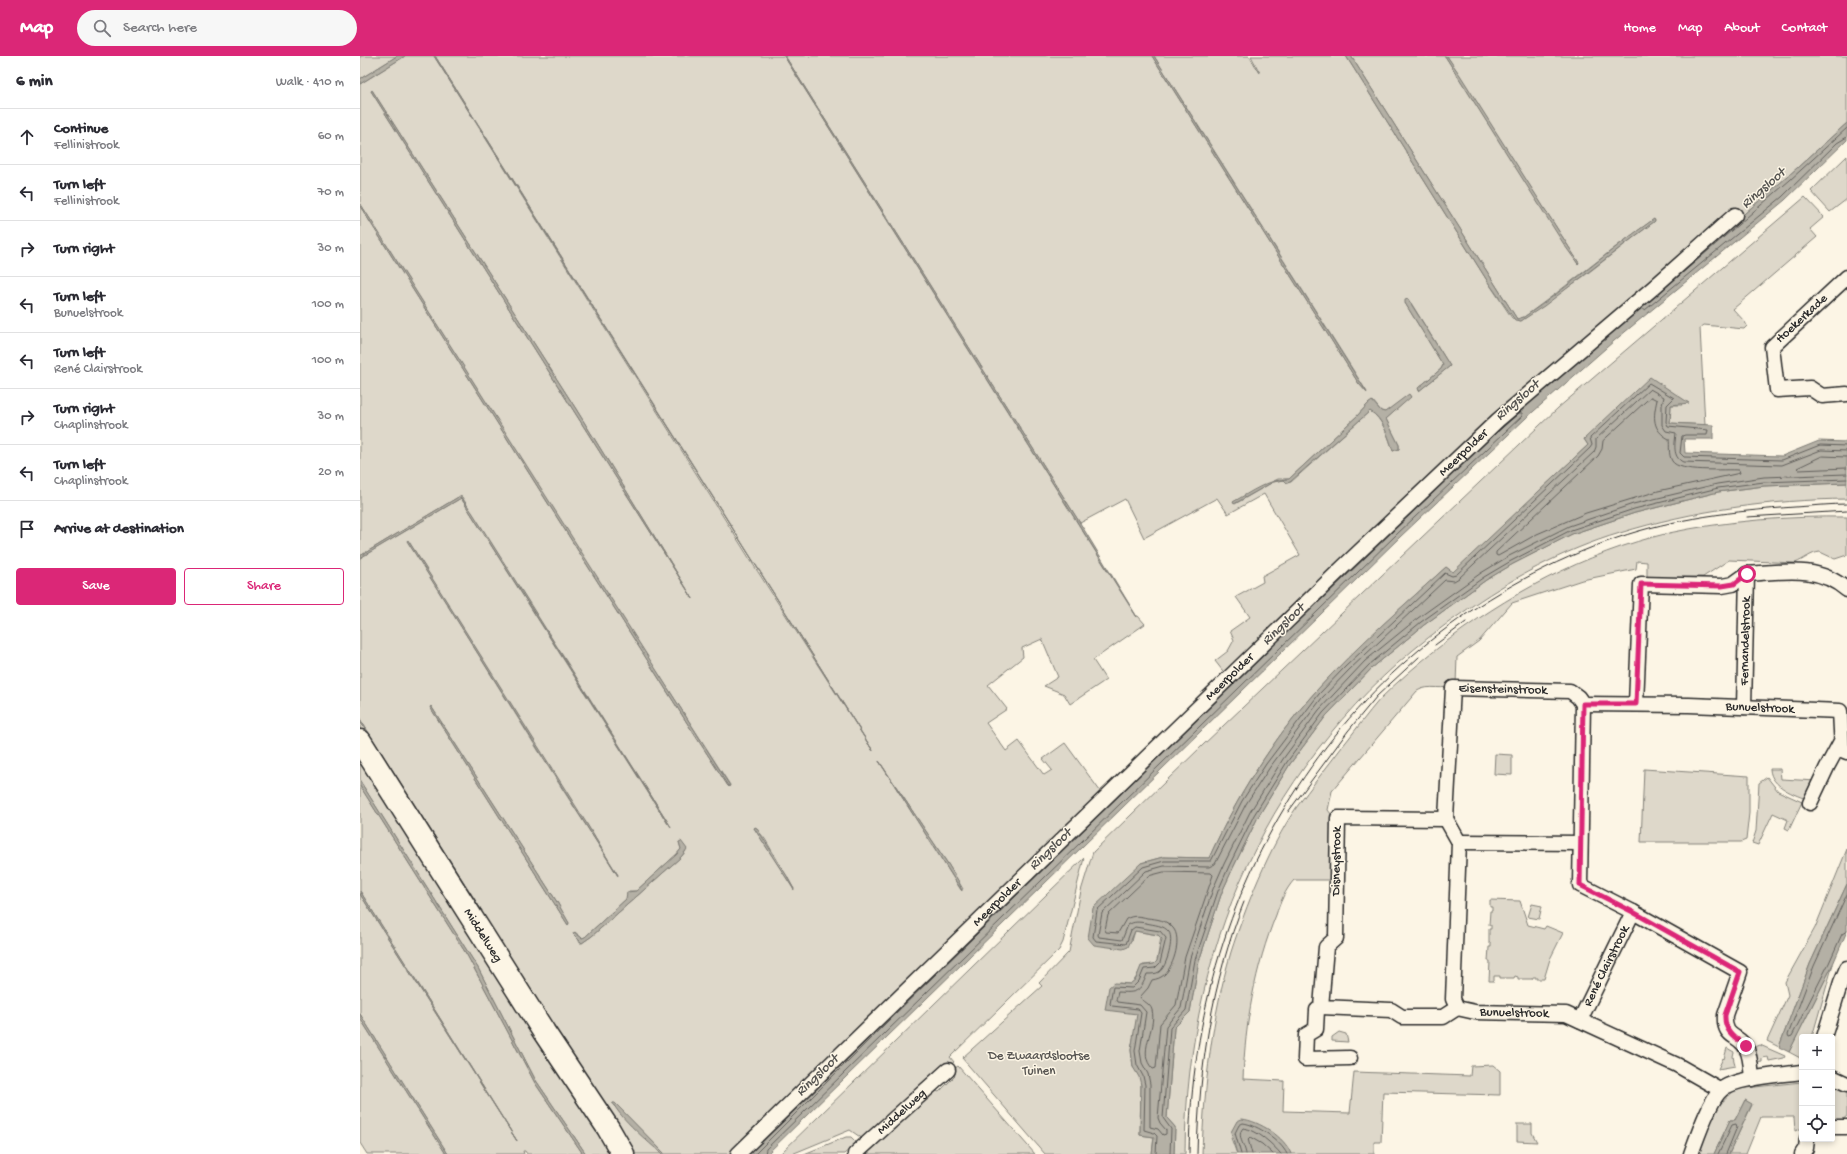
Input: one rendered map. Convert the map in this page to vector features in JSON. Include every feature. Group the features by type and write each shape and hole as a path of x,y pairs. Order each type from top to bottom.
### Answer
{"main road":[{"name":"Middelweg","path":"360,741 544,1032 608,1128 623,1154"},
{"name":"Middelweg","path":"608,1128 624,1138 638,1154"}],"street":[{"name":"Meerpolder","path":"738,1154 1343,567 1481,436 1735,214"},
{"name":"Hoekerkade","path":"1847,277 1772,347 1777,390 1810,388 1822,396 1847,394"},
{"path":"1636,704 1642,581 1722,586 1734,584 1747,574 1806,571 1819,574 1847,590"},
{"name":"Fernandelstrook","path":"1744,707 1747,574"},
{"name":"Eisensteinstrook","path":"1446,818 1452,688 1570,691 1578,697 1583,704"},
{"path":"1459,842 1580,843 1583,704"},
{"name":"Bunuelstrook","path":"1583,704 1843,709 1844,747"},
{"path":"1810,803 1826,767 1844,747"},
{"name":"Disneystrook","path":"1350,1058 1305,1059 1306,1035 1316,1029 1317,1010 1321,1007 1326,947 1336,938 1338,818 1446,818"},
{"path":"1321,1007 1391,1010 1402,1017 1443,1017 1456,1008 1454,999 1459,842 1446,818"},
{"name":"René Clairstrook","path":"1580,843 1580,885 1633,912 1740,972 1725,1015 1725,1022 1730,1035 1747,1048 1752,1079"},
{"name":"René Clairstrook","path":"1580,1020 1633,912"},
{"path":"1825,1034 1841,982 1847,968"},
{"name":"Bunuelstrook","path":"1456,1008 1475,1012 1566,1014 1677,1065 1720,1090"},
{"name":"Middelweg","path":"855,1154 948,1070"},
{"path":"1690,1154 1709,1109 1720,1090 1733,1083 1799,1072"},
{"path":"1835,1078 1847,1084"},
{"path":"1835,1127 1847,1127"},
{"path":"1802,1154 1806,1148 1807,1142"}],"green space":[{"path":"360,56 397,56 360,79"},
{"path":"405,56 434,56 751,561 873,751 435,56 784,56 1136,616 1138,616 1145,624 1093,660 1106,680 1070,704 1064,694 1044,686 1058,677 1042,639 1022,648 1023,657 988,685 1007,709 986,723 1006,751 1019,741 1044,775 1052,770 1043,759 1065,743 1103,795 1226,675 1215,661 1228,651 1234,640 1230,631 1250,617 1236,597 1263,582 1262,576 1300,555 1264,494 1228,514 1217,498 1144,538 1125,499 1080,523 785,56 1152,56 1359,384 1367,392 1154,56 1249,56 1260,73 1251,56 1346,56 1488,282 1512,318 1521,321 1584,276 1655,221 1654,219 1524,317 1517,319 1351,56 1445,56 1578,264 1579,263 1447,56 1847,56 1847,123 1787,177 1487,435 892,1011 749,1154 665,1154 614,1103 612,1104 662,1154 586,1154 535,1079 478,968 360,781 360,721 456,874 482,911 360,719 360,558 461,498 668,824 462,497 460,496 360,556 360,206 689,726 729,787 730,785 360,203 360,84","holes":["372,90 576,409 693,599 371,91","1405,303 1411,303 1450,366 1420,390 1418,388 1441,369 1443,365","1411,396 1386,419 1399,445 1399,449 1393,451 1382,424 1375,414 1370,411 1291,482 1287,483 1284,480 1273,482 1235,504 1233,502 1278,479 1289,479 1368,404 1373,401 1381,411 1385,412","407,540 409,542 618,875 556,779","431,706 557,902 569,923 568,925 430,707","879,761 948,864 963,889 961,890","755,827 765,839 794,889 754,828","679,842 686,851 681,857 592,936 580,943 575,932 582,938 585,937 626,899 629,891 636,891 681,849"]},
{"path":"1847,156 1847,199 1830,212 1811,191"},
{"name":"De Zwaardslootse Tuinen","path":"1805,197 1824,217 1810,229 1817,237 1733,309 1747,326 1744,329 1704,325 1700,328 1705,425 1670,423 1671,405 1682,405 1668,389 1584,439 1588,445 1453,573 1446,567 1396,612 1317,690 1286,728 1257,770 1219,836 1209,858 1163,857 1141,863 1132,941 1135,931 1158,935 1161,937 1157,961 1154,964 1143,965 1130,984 1119,983 1105,1009 1138,1013 1131,1050 1133,1067 1140,1077 1141,1085 1140,1135 1154,1137 1152,1154 1045,1154 962,1058 1042,986 1039,983 1069,952 1081,891 1093,852 1203,745 1558,408"},
{"path":"1847,483 1847,499 1761,504 1704,512 1620,533 1578,548 1518,577 1480,600 1398,663 1342,719 1295,781 1256,848 1225,920 1203,995 1190,1073 1185,1154 1174,1154 1175,1127 1167,1118 1174,1028 1190,1012 1199,961 1222,892 1258,817 1290,764 1326,716 1372,668 1424,625 1486,580 1513,564 1572,534 1635,513 1718,492 1764,486"},
{"path":"1847,517 1847,555 1835,559 1820,552 1795,563 1729,560 1703,577 1647,578 1647,562 1637,561 1636,569 1582,580 1512,603 1479,641 1457,657 1456,684 1417,691 1332,791 1328,810 1334,818 1331,880 1294,880 1281,901 1262,955 1252,996 1246,1037 1243,1079 1284,1081 1283,1111 1350,1113 1354,1072 1470,1076 1471,1066 1493,1065 1500,1071 1500,1095 1383,1092 1381,1142 1374,1142 1374,1154 1291,1154 1282,1142 1271,1132 1231,1138 1237,1154 1202,1154 1207,1078 1214,1026 1224,976 1251,897 1277,841 1296,808 1380,699 1438,648 1491,610 1547,578 1576,564 1637,542 1669,533 1712,525 1780,518"},
{"path":"1495,754 1512,755 1512,775 1494,774"},
{"path":"1644,769 1749,776 1749,813 1746,840 1741,842 1641,842"},
{"path":"1770,769 1780,769 1781,779 1817,781 1809,800 1791,793 1779,785 1771,775"},
{"path":"1767,777 1778,791 1802,802 1789,830 1785,828 1788,820 1773,813 1758,845 1752,843 1756,831 1759,783"},
{"path":"360,786 467,955 535,1083 583,1154 527,1154 523,1151 524,1154 448,1154 360,1014 360,894 517,1141 360,891"},
{"path":"1847,849 1847,884 1810,964 1779,1047 1767,1041 1788,995 1785,982 1815,928"},
{"path":"1084,858 1063,942 1059,950 950,1057 954,1062 948,1067 944,1064 863,1139 850,1130 792,1154 780,1154"},
{"path":"1490,900 1520,901 1528,925 1544,929 1546,926 1563,933 1550,959 1544,979 1536,979 1536,977 1533,977 1532,979 1518,979 1518,977 1515,976 1514,978 1500,978 1500,976 1494,976 1494,981 1489,981 1490,961 1488,961 1489,947 1491,947 1491,943 1489,943 1489,929 1491,929 1491,925 1489,925 1490,911 1492,911 1492,907 1490,907"},
{"path":"1532,904 1542,906 1539,919 1528,917"},
{"path":"1833,964 1813,1034 1799,1034 1799,1057 1789,1052"},
{"path":"360,1018 446,1154 367,1154 360,1143"},
{"path":"1339,1032 1346,1034 1348,1042 1332,1041 1332,1037"},
{"path":"1760,1045 1785,1056 1784,1058 1769,1061 1768,1057 1762,1058 1762,1062 1755,1063 1753,1048"},
{"path":"1727,1048 1734,1052 1733,1056 1735,1066 1718,1069 1723,1058 1724,1059"},
{"path":"958,1066 1035,1154 865,1154 932,1089 939,1092 955,1076 951,1071"},
{"path":"1799,1082 1799,1129 1795,1131 1794,1117 1761,1117 1746,1154 1729,1154 1752,1105 1745,1100 1735,1120 1730,1120 1714,1154 1695,1154 1716,1108 1736,1089"},
{"path":"1835,1085 1847,1091 1847,1116 1842,1120 1835,1119"},
{"path":"1517,1124 1532,1124 1532,1133 1537,1142 1517,1141"},
{"path":"846,1137 851,1137 857,1143 844,1154 804,1154"}],"water":[{"path":"397,56 405,56 360,84 360,79"},
{"path":"434,56 435,56 873,751"},
{"path":"784,56 1080,523 1137,617"},
{"path":"1152,56 1154,56 1367,393 1359,384"},
{"path":"1346,56 1351,56 1517,319 1524,317 1541,305 1637,231 1654,219 1655,221 1544,306 1521,321 1515,320 1488,282"},
{"path":"1445,56 1447,56 1460,75 1579,263 1578,264 1565,246"},
{"path":"372,90 576,409 693,599 371,91"},
{"path":"1847,123 1847,140 1785,200 1614,341 1526,418 1400,537 767,1154 749,1154 892,1011 1487,435 1787,177"},
{"path":"360,203 730,786 728,786 689,726 360,206"},
{"path":"1408,299 1450,366 1419,391 1418,388 1441,369 1443,365 1405,303 1405,300"},
{"path":"1650,377 1689,403 1671,405 1670,423 1713,425 1713,439 1684,439 1685,453 1782,456 1819,441 1847,442 1847,483 1764,486 1718,492 1635,513 1572,534 1513,564 1486,580 1424,625 1372,668 1326,716 1290,764 1258,817 1222,892 1199,961 1190,1012 1174,1028 1167,1118 1175,1127 1174,1154 1152,1154 1154,1137 1140,1135 1141,1085 1139,1077 1133,1067 1131,1050 1137,1014 1105,1010 1109,987 1114,983 1130,984 1136,979 1141,966 1154,964 1157,961 1162,939 1158,935 1135,931 1128,947 1123,949 1094,945 1088,938 1093,908 1141,863 1163,857 1209,858 1243,792 1257,770 1301,708 1317,690 1364,642 1446,567 1453,572 1588,445 1584,439"},
{"path":"1409,394 1411,397 1386,419 1399,445 1399,449 1393,451 1382,423 1375,414 1370,411 1290,482 1287,483 1284,480 1273,482 1234,504 1233,502 1260,487 1274,481 1289,479 1372,401 1381,411 1385,412"},
{"path":"460,496 472,512 671,827 461,498 360,558 360,556"},
{"path":"408,540 587,824 618,876 407,541"},
{"path":"431,706 557,902 569,923 568,925 430,707"},
{"path":"360,719 482,911 456,874"},
{"path":"879,761 948,864 959,882 962,891"},
{"path":"360,781 478,968 535,1079 586,1154 583,1154 535,1083 467,955 360,786"},
{"path":"756,827 787,876 794,890 754,828"},
{"path":"681,841 687,849 681,857 592,936 582,943 573,934 574,932 582,938 585,937 626,899 627,892 636,891 677,854 681,849 679,842"},
{"path":"1847,884 1847,931 1833,964 1789,1052 1779,1047 1810,964"},
{"path":"360,891 517,1141 360,894"},
{"path":"360,1014 448,1154 446,1154 360,1018"},
{"path":"1745,1100 1752,1104 1729,1154 1714,1154 1730,1120 1735,1120"},
{"path":"613,1103 615,1103 665,1154 662,1154 635,1130 616,1109"},
{"path":"1242,1119 1249,1120 1271,1131 1283,1142 1291,1154 1237,1154 1231,1132 1237,1121"}],"tram line":[{"path":"1189,1154 1197,1052 1220,954 1256,861 1304,777 1365,700 1438,634 1522,580 1617,538 1660,525 1705,516 1772,509 1847,504"},
{"path":"1747,517 1847,511"},
{"path":"1435,645 1466,622"},
{"path":"1288,812 1348,731 1377,696 1419,657"},
{"path":"1197,1154 1198,1122 1204,1058 1209,1026 1223,963 1244,902"}],"route":[{"path":"1746,1046 1730,1035 1725,1022 1725,1015 1740,972 1633,912 1580,885 1583,704 1636,704 1641,584 1722,586 1734,584 1747,574"}],"water label":[{"name":"Ringsloot","path":"1764,189"},
{"name":"Ringsloot","path":"1518,401"},
{"name":"Ringsloot","path":"1284,625"},
{"name":"Ringsloot","path":"1051,850"},
{"name":"Ringsloot","path":"818,1076"}]}
